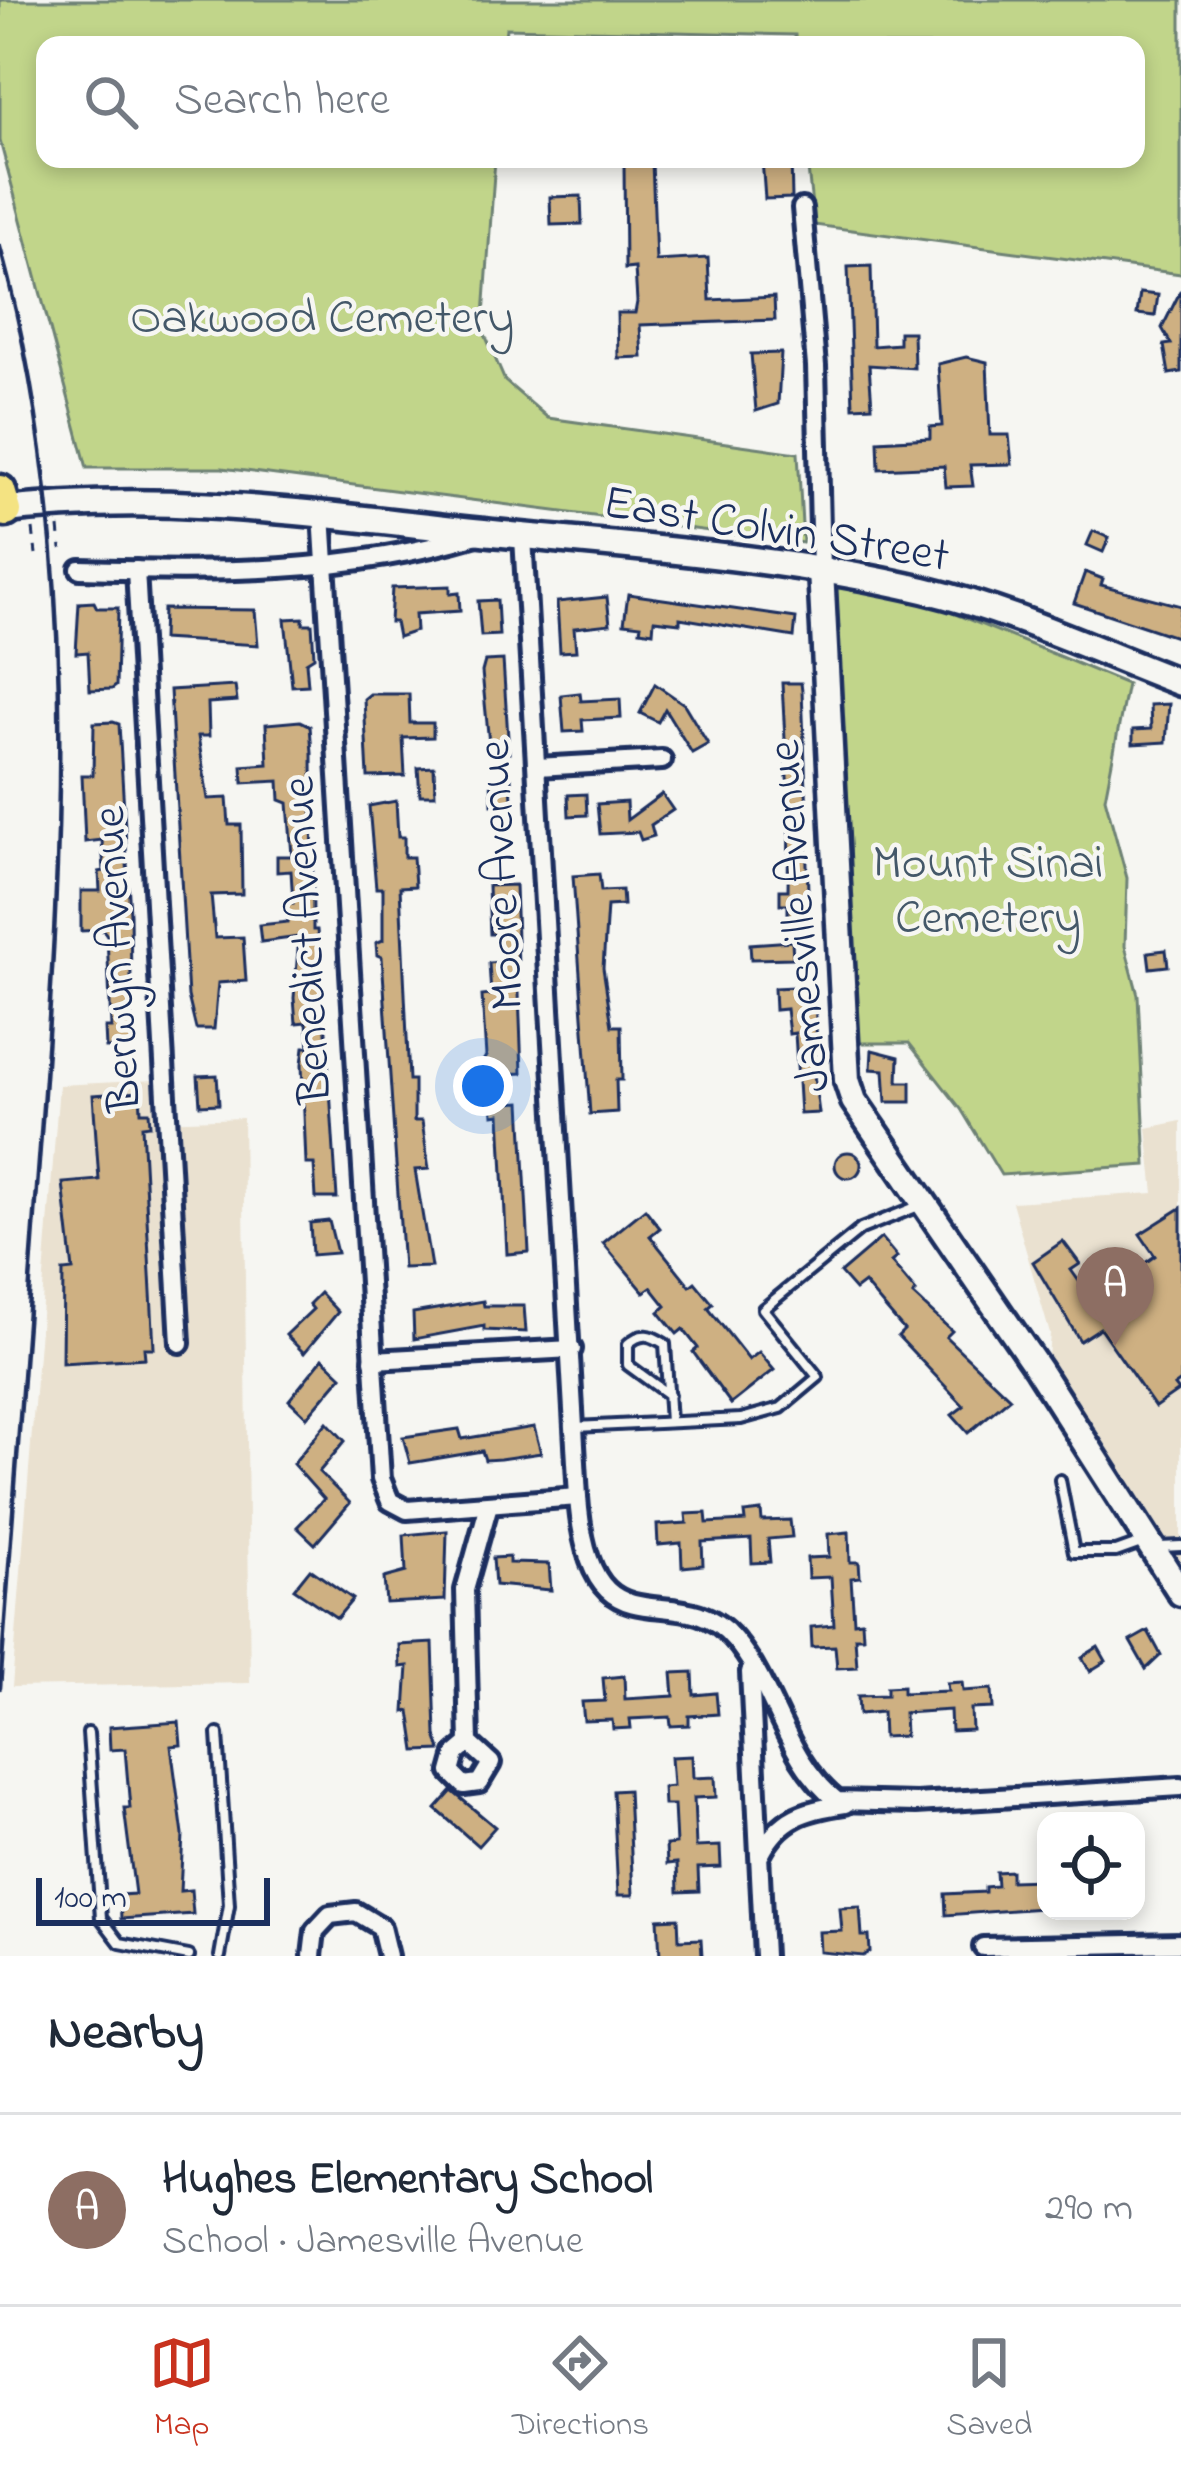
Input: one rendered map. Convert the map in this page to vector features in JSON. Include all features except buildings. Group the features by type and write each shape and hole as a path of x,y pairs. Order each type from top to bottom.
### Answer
{"street":[{"name":"Jamesville Avenue","path":"802,208 816,366 821,571 847,1081 872,1131 1181,1593"},
{"name":"East Colvin Street","path":"10,510 138,499 322,514 821,571 982,607 1181,683"},
{"name":"Benedict Avenue","path":"322,514 381,1479 390,1501 407,1510 488,1508"},
{"name":"East Colvin Street","path":"80,569 325,567 417,553 487,532"},
{"name":"Moore Avenue","path":"523,537 585,1554 610,1591 649,1609 712,1620 734,1638 798,1757 821,1788 846,1803"},
{"name":"Berwyn Avenue","path":"136,571 180,1343"},
{"path":"537,767 662,760"},
{"path":"373,1360 572,1349"},
{"path":"469,1743 465,1590 488,1508 578,1497"},
{"path":"750,1665 764,1956"},
{"path":"761,1854 775,1828 792,1816 846,1803 1181,1787"},
{"path":"312,1956 316,1931 330,1915 356,1912 381,1927 388,1956"},
{"path":"983,1947 1044,1950 1181,1942"}],"lane":[{"path":"575,1427 741,1419 782,1408 818,1377 763,1309 861,1229 922,1204"},
{"path":"669,1395 628,1365 628,1344 637,1336 650,1335 665,1344 669,1395 670,1422"},
{"path":"1060,1480 1072,1546 1078,1555 1126,1551 1150,1543 1181,1546"},
{"path":"88,1733 101,1918 120,1943 189,1956"},
{"path":"218,1734 229,1905 220,1956"}],"path":[{"path":"10,510 36,554"},
{"path":"61,549 58,524 69,521"}],"shaded area":[{"path":"157,1080 159,1121 243,1118 250,1683 12,1687 59,1085"},
{"path":"1181,1121 1178,1563 1048,1357 1050,1334 1012,1202 1154,1193 1147,1128"}],"green space":[{"name":"Oakwood Cemetery","path":"0,0 1181,0 1181,274 814,225 808,168 1145,168 1145,36 795,36 506,28 505,36 36,36 36,168 494,168 483,330 505,381 548,418 798,453 803,543 222,468 87,468 0,141"},
{"name":"Mount Sinai Cemetery","path":"832,586 926,602 1127,684 1105,798 1127,878 1125,946 1138,995 1146,1165 1001,1175 961,1109 909,1043 857,1043"}],"railway":[{"path":"0,247 26,356 43,466 59,688 49,1022 0,1688"}],"place":[{"name":"Hughes Elementary School","path":"1115,1346"}]}
